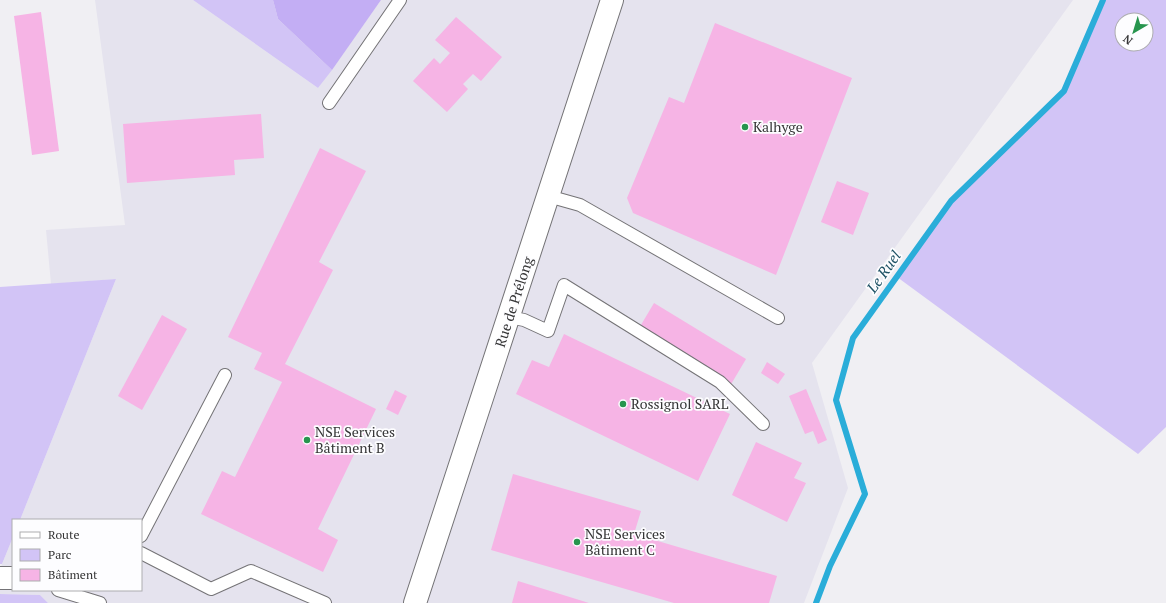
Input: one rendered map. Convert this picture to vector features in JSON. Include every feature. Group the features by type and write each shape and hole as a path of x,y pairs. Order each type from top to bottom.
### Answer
{"street":[{"name":"Rue de Prélong","path":"415,603 612,0"},
{"path":"0,578 12,578"}],"lane":[{"path":"329,103 400,0"},
{"path":"548,196 580,205 778,318"},
{"path":"509,317 524,320 548,331 564,285 720,382 763,424"},
{"path":"142,534 225,375"},
{"path":"142,554 211,589 250,571 325,603"},
{"path":"61,591 100,603"}],"shaded area":[{"path":"95,0 193,0 318,88 381,0 1073,0 812,363 848,488 804,603 48,603 40,595 0,594 0,569 12,539 12,591 142,591 142,519 20,519 116,279 51,284 46,230 125,225"},
{"path":"273,0 381,0 332,70 278,19"}],"green space":[{"path":"193,0 273,0 278,19 332,70 318,88"},
{"path":"1103,0 1166,0 1166,427 1138,454 897,277 951,201 1064,91"},
{"path":"116,279 20,519 12,519 12,539 2,564 0,564 0,287"},
{"path":"0,594 40,595 48,603 0,603"}],"building":[{"path":"41,12 59,151 32,155 14,16"},
{"path":"456,17 502,57 481,81 473,74 463,84 468,89 447,112 413,81 434,58 440,64 450,53 435,40"},
{"name":"Kalhyge","path":"715,23 852,78 776,275 633,213 627,198 669,97 684,103"},
{"path":"261,114 264,158 234,160 235,175 127,183 123,124"},
{"name":"NSE Services Bâtiment B","path":"320,148 366,171 319,262 333,270 285,364 376,409 318,529 338,540 323,572 201,514 222,471 235,477 282,382 254,369 262,353 228,337"},
{"path":"837,181 869,193 853,235 821,222"},
{"path":"654,303 746,359 730,386 638,330"},
{"path":"162,315 187,329 142,410 118,396"},
{"name":"Rossignol SARL","path":"564,334 730,414 698,481 516,394 532,360 549,367"},
{"path":"767,362 785,374 778,384 761,373"},
{"path":"806,389 827,440 818,444 813,431 805,434 789,396"},
{"path":"395,390 407,396 398,415 386,409"},
{"path":"756,442 802,463 794,478 806,483 787,522 732,495"},
{"name":"NSE Services Bâtiment C","path":"513,474 641,511 634,534 777,576 769,603 674,603 491,550"},
{"path":"518,581 589,603 512,603"}],"waterway":[{"name":"Le Ruel","path":"816,603 830,566 865,494 836,400 853,338 951,201 1064,91 1103,0"}],"place":[{"name":"Kalhyge","path":"745,127"},
{"name":"Rossignol SARL","path":"623,404"},
{"name":"NSE Services Bâtiment B","path":"307,440"},
{"name":"NSE Services Bâtiment C","path":"577,542"}]}
